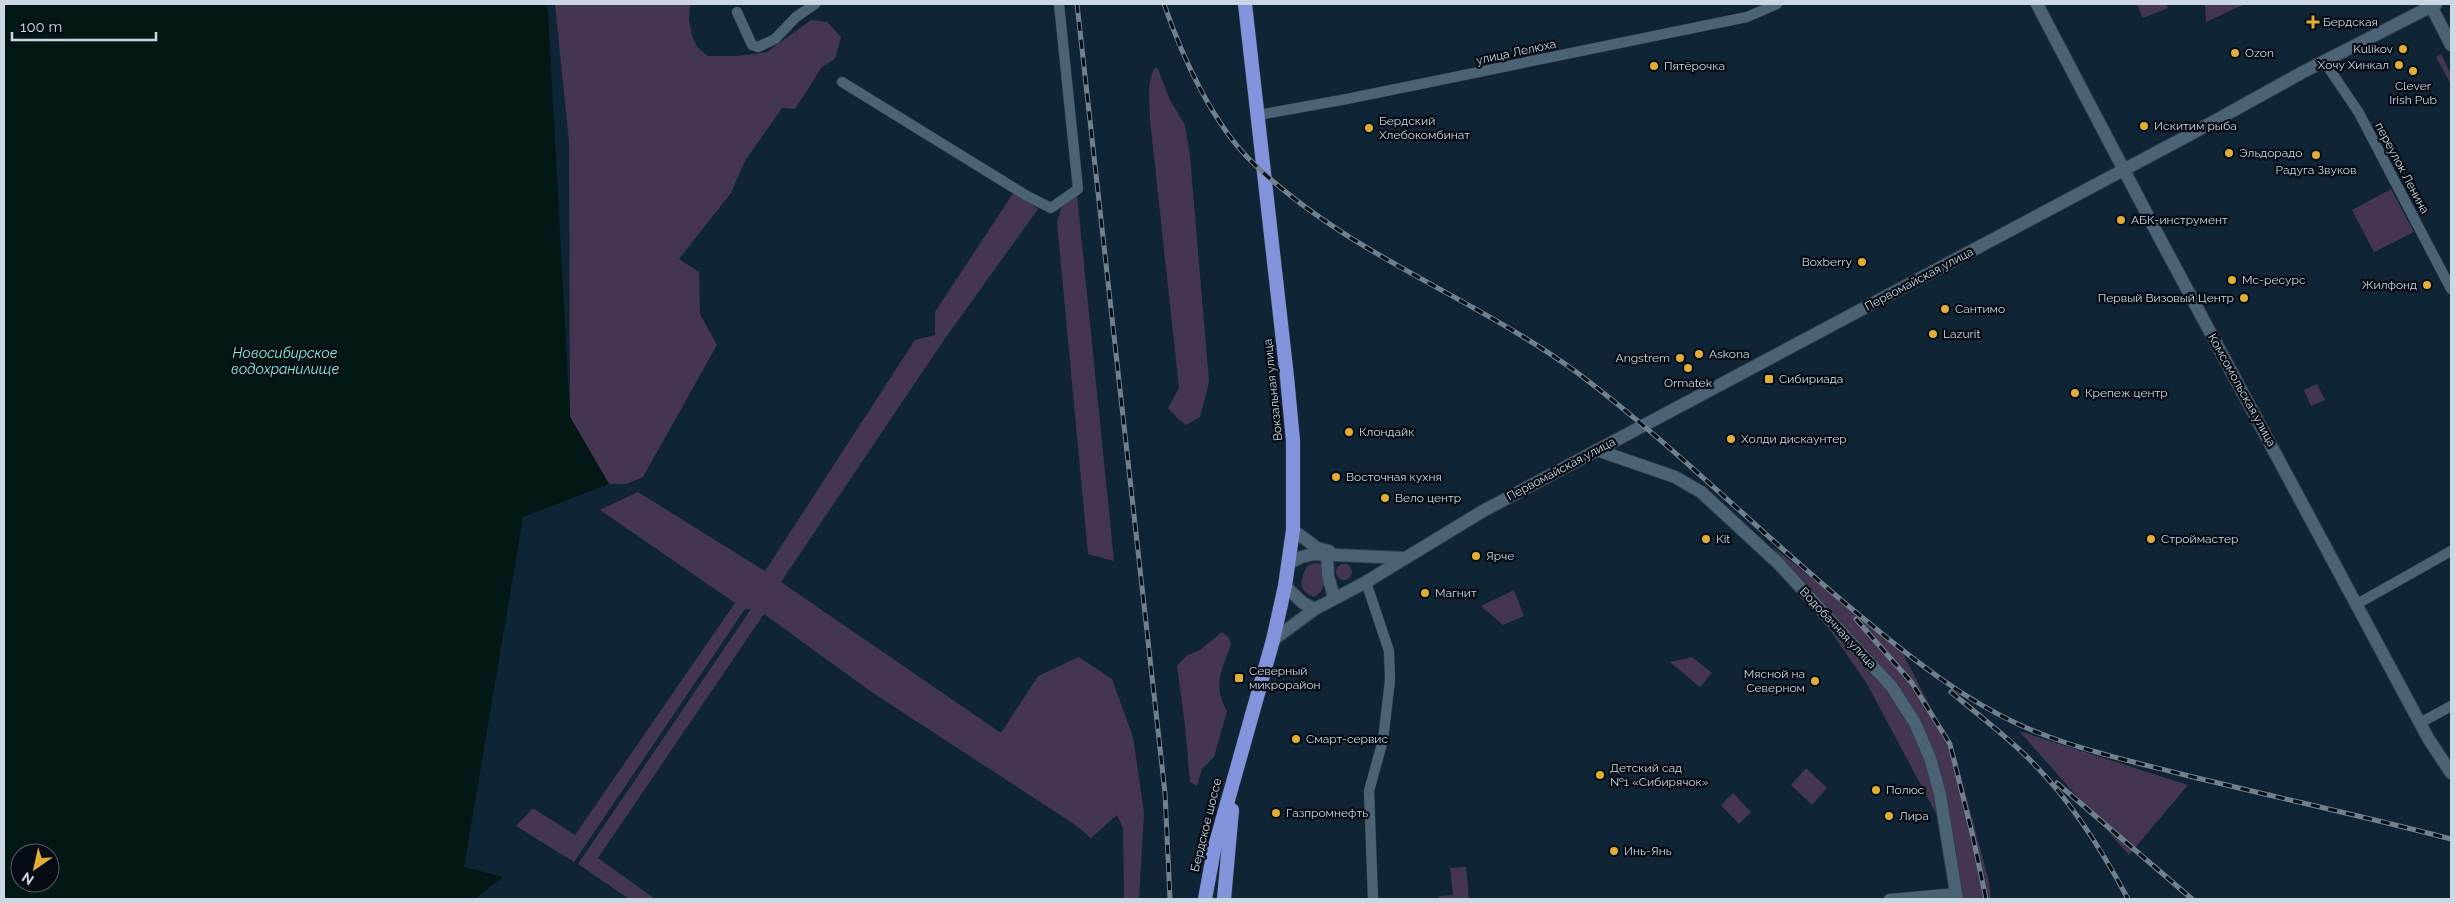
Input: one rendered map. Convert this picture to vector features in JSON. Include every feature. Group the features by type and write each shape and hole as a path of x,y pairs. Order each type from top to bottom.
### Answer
{"highway":[{"name":"Вокзальная улица","path":"1235,769 1273,640 1285,586 1293,530 1292,432 1245,4"},
{"name":"Бердское шоссе","path":"1205,899 1214,850 1235,769"},
{"name":"Бердское шоссе","path":"1224,899 1235,769"}],"main road":[{"name":"Комсомольская улица","path":"2037,4 2436,753 2451,774"},
{"name":"Первомайская улица","path":"1273,640 1315,609 1366,582 1483,511 2432,5"},
{"path":"2432,5 2451,45"},
{"name":"Водобачная улица","path":"1597,450 1675,477 1701,492 1778,563 1892,687 1915,723 1930,758 1940,794 1956,896"},
{"path":"1293,530 1318,548 1353,556"},
{"path":"1288,564 1301,557 1328,554 1404,558"},
{"path":"1328,554 1328,576 1334,598"},
{"path":"1285,586 1303,603 1315,609"}],"street":[{"path":"736,12 752,45 758,47 775,40 796,17 815,4"},
{"path":"842,82 1010,186 1051,208 1078,189 1059,4"},
{"name":"улица Лелюха","path":"1258,115 1356,97 1748,17 1777,4"},
{"name":"переулок Ленина","path":"2324,61 2359,113 2451,289"},
{"path":"2357,604 2451,552"},
{"path":"1366,582 1389,651 1390,680 1383,740 1369,792 1373,899"},
{"path":"2420,723 2451,706"},
{"path":"1889,899 1956,896"}],"shaded area":[{"path":"555,4 690,4 689,20 692,35 697,47 708,56 738,56 767,52 811,20 827,22 841,37 835,59 822,67 795,109 782,108 745,161 731,193 679,259 699,272 700,314 717,345 643,477 626,484 609,484 570,417 569,142"},
{"path":"2137,4 2166,4 2168,8 2143,18"},
{"path":"2205,4 2245,4 2206,22"},
{"path":"2441,54 2451,74 2451,85 2436,57"},
{"path":"1155,68 1158,69 1170,100 1185,125 1190,156 1209,382 1200,417 1186,425 1168,408 1179,388 1150,120 1149,86"},
{"path":"2391,189 2414,232 2374,252 2352,210"},
{"path":"1014,192 1038,209 944,340 781,582 1001,733 1038,676 1079,657 1112,679 1133,737 1144,813 1139,899 1124,899 1123,828 1117,815 1091,838 1077,826 873,693 764,614 598,858 655,899 629,899 578,864 751,609 745,609 574,862 516,826 533,808 575,835 735,603 600,510 638,492 765,571 915,340 935,335 935,312"},
{"path":"1077,195 1114,561 1088,554 1057,222 1065,196"},
{"path":"2317,384 2325,400 2311,406 2304,390"},
{"path":"1773,547 1901,650 1955,754 1989,882 1991,899 1961,899 1939,819 1867,684"},
{"path":"1315,563 1321,564 1324,583 1321,590 1314,597 1302,588 1302,581 1307,566"},
{"path":"1344,564 1352,572 1344,580 1336,572"},
{"path":"1514,590 1524,616 1503,625 1481,606"},
{"path":"1222,632 1229,638 1231,645 1219,685 1222,702 1227,711 1214,757 1202,769 1197,786 1190,782 1177,666 1186,656 1200,650"},
{"path":"1692,657 1712,673 1700,687 1670,662"},
{"path":"2019,731 2188,785 2129,855"},
{"path":"1806,768 1827,788 1812,805 1791,785"},
{"path":"1733,793 1751,812 1739,824 1721,805"},
{"path":"1466,867 1469,899 1439,899 1439,896 1453,895 1450,868"}],"water":[{"name":"Новосибирское водохранилище","path":"4,4 546,4 570,417 609,484 523,517 464,867 503,877 475,899 4,899"}],"railway":[{"path":"1077,4 1165,793 1170,899"},
{"path":"1164,4 1189,67 1211,109 1237,146 1252,162 1289,194 1328,223 1369,249 1497,321 1579,374 1653,434 1832,592 1905,652 1960,692 2020,725 2057,740 2095,752 2451,839"},
{"path":"1856,619 1912,683 1950,744 1986,899"},
{"path":"1951,692 2013,744 2060,793 2108,862 2128,899"},
{"path":"2057,783 2192,899"}],"place":[{"name":"Бердская","path":"2313,22"},
{"name":"Kulikov","path":"2403,49"},
{"name":"Ozon","path":"2235,53"},
{"name":"Хочу Хинкал","path":"2399,65"},
{"name":"Пятёрочка","path":"1654,66"},
{"name":"Clever Irish Pub","path":"2413,71"},
{"name":"Искитим рыба","path":"2144,126"},
{"name":"Бердский Хлебокомбинат","path":"1369,128"},
{"name":"Эльдорадо","path":"2229,153"},
{"name":"Радуга Звуков","path":"2316,155"},
{"name":"АБК-инструмент","path":"2121,220"},
{"name":"Boxberry","path":"1862,262"},
{"name":"Мс-ресурс","path":"2232,280"},
{"name":"Жилфонд","path":"2427,285"},
{"name":"Первый Визовый Центр","path":"2244,298"},
{"name":"Сантимо","path":"1945,309"},
{"name":"Lazurit","path":"1933,334"},
{"name":"Askona","path":"1699,354"},
{"name":"Angstrem","path":"1680,358"},
{"name":"Ormatek","path":"1688,368"},
{"name":"Сибириада","path":"1769,379"},
{"name":"Крепеж центр","path":"2075,393"},
{"name":"Клондайк","path":"1349,432"},
{"name":"Холди дискаунтер","path":"1731,439"},
{"name":"Восточная кухня","path":"1336,477"},
{"name":"Вело центр","path":"1385,498"},
{"name":"Kit","path":"1706,539"},
{"name":"Строймастер","path":"2151,539"},
{"name":"Ярче","path":"1476,556"},
{"name":"Магнит","path":"1425,593"},
{"name":"Северный микрорайон","path":"1239,678"},
{"name":"Мясной на Северном","path":"1815,681"},
{"name":"Смарт-сервис","path":"1296,739"},
{"name":"Детский сад №1 «Сибирячок»","path":"1600,775"},
{"name":"Полюс","path":"1876,790"},
{"name":"Газпромнефть","path":"1276,813"},
{"name":"Лира","path":"1889,816"},
{"name":"Инь-Янь","path":"1614,851"}]}
